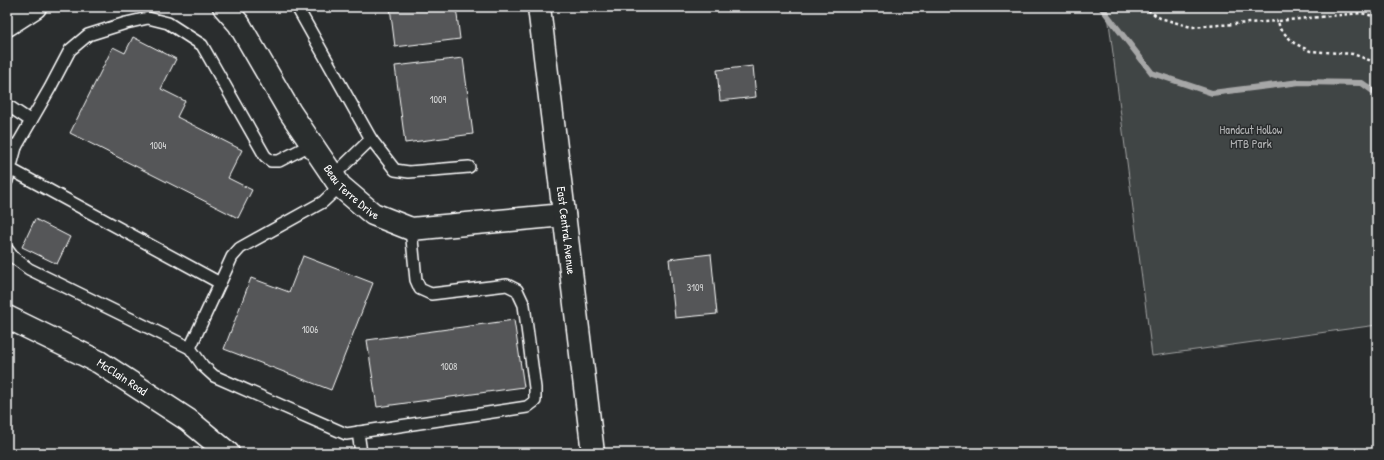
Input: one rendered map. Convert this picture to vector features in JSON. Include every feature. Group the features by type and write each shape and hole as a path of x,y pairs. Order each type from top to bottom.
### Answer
{"street":[{"path":"7,25 35,7"},
{"name":"Beau Terre Drive","path":"224,7 239,24 290,112 336,181 373,214 411,229 564,215"},
{"name":"East Central Avenue","path":"539,7 593,453"},
{"name":"McClain Road","path":"7,317 99,362 188,420 228,453"}],"lane":[{"path":"297,7 371,139 395,170 408,172 469,167"},
{"path":"7,181 10,169 11,145 31,122 70,50 88,35 148,18 168,23 202,45 264,156 271,161 279,161 312,144"},
{"path":"7,104 31,122"},
{"path":"190,348 232,257 240,248 323,202 336,181 371,139"},
{"path":"10,169 220,283"},
{"path":"7,249 13,257 29,269 190,348 203,366 214,376 346,434 527,407 535,401 535,388 524,305 516,290 507,285 430,294 420,289 416,280 411,229"},
{"path":"358,432 362,453"}],"path":[{"path":"1143,7 1160,18 1191,27 1361,13 1377,17"},
{"path":"1278,21 1280,29 1294,43 1310,51 1353,54 1377,63"}],"green space":[{"name":"Handcut Hollow MTB Park","path":"1107,7 1377,7 1377,325 1152,356"}],"building":[{"path":"390,7 456,7 460,39 395,47"},
{"path":"133,37 176,59 161,89 185,101 177,117 242,150 228,178 252,190 238,218 70,133 113,47 125,53"},
{"path":"463,58 473,134 405,143 395,66"},
{"path":"753,66 756,97 720,101 717,70"},
{"path":"35,219 70,237 57,264 22,247"},
{"path":"711,254 717,314 675,318 669,259"},
{"path":"303,256 373,283 331,390 224,349 251,278 289,292"},
{"path":"514,320 524,387 377,407 367,340"}],"waterway":[{"path":"1101,7 1152,73 1212,93 1300,82 1362,83 1377,94"}]}
